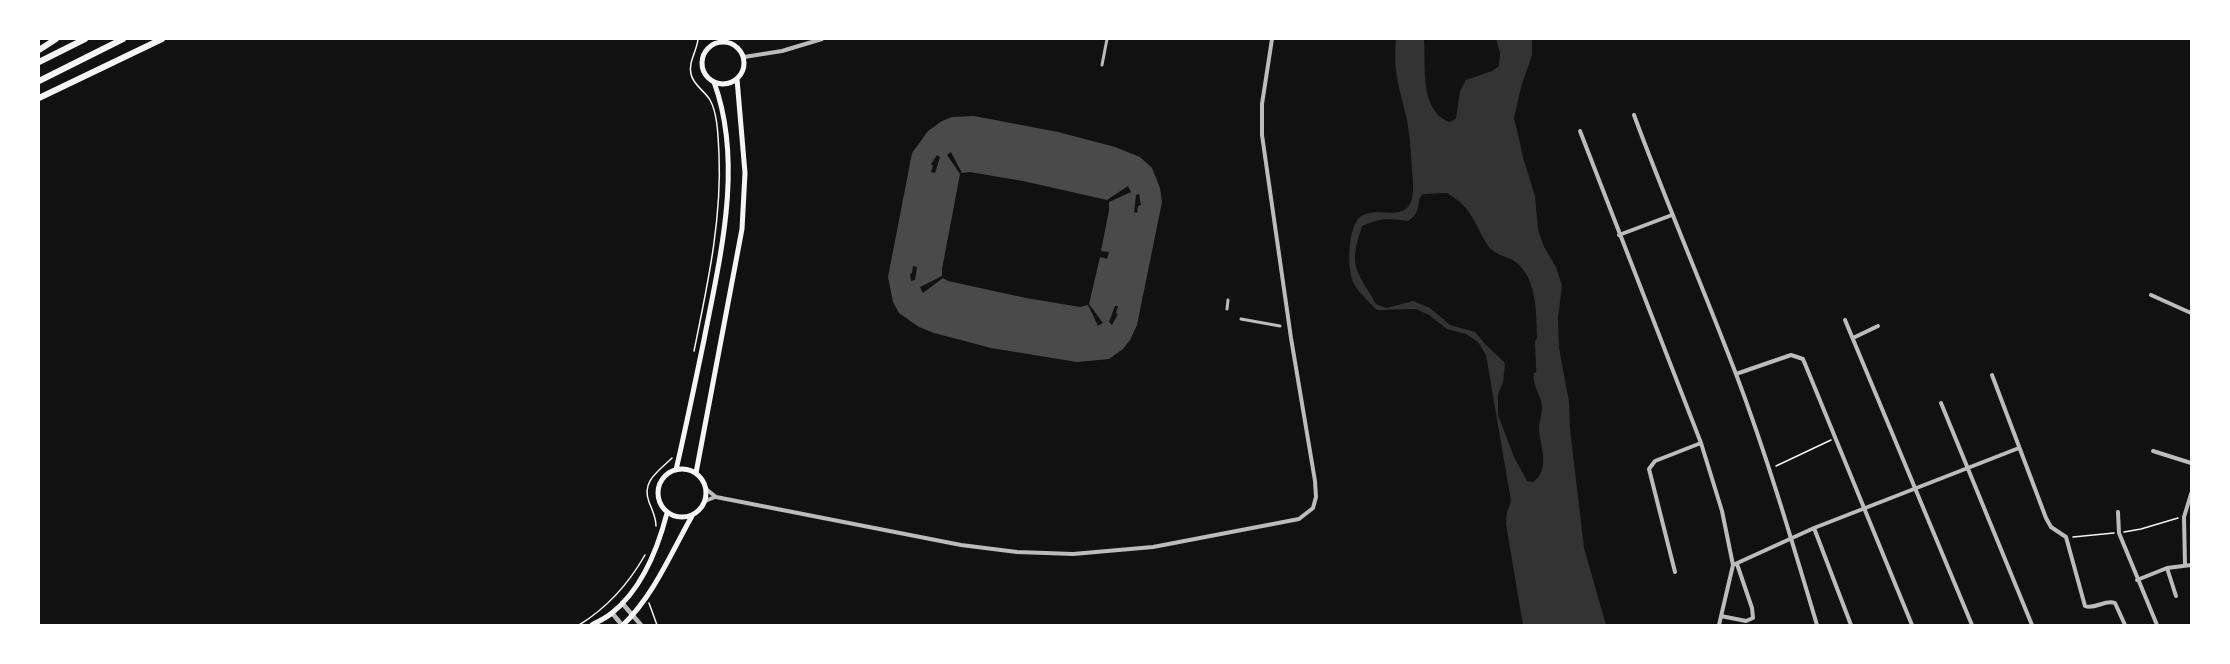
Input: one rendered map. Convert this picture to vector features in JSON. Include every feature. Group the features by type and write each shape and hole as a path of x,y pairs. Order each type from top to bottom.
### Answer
{"highway":[{"path":"39,50 56,39"},
{"path":"39,62 85,39"},
{"path":"39,81 123,39"},
{"path":"39,98 162,39"}],"main road":[{"path":"707,39 709,46"},
{"path":"676,470 713,294 724,229 727,141 724,117 714,82 704,72 702,58 709,46 715,42 728,40 741,50 744,57 743,70 737,79 726,84 714,82"},
{"path":"696,473 699,445 742,228 745,173 737,79"},
{"path":"623,625 633,615 657,580 692,516 705,501 706,489 696,473 690,470 676,470 665,477 658,488 660,502 667,513 679,517 692,516"},
{"path":"592,625 612,613 634,589 661,536 667,513"}],"street":[{"path":"744,57 782,51 822,39"},
{"path":"1102,65 1107,39"},
{"path":"706,489 716,497 961,545 1034,554 1073,554 1153,547 1284,523 1306,515 1315,502 1315,481 1291,338 1262,135 1262,104 1272,39"},
{"path":"1634,115 1736,374 1769,469 1817,625"},
{"path":"1580,131 1701,443 1722,511 1735,565 1752,608 1752,618 1746,621 1721,616"},
{"path":"1620,235 1672,215"},
{"path":"2151,295 2191,313"},
{"path":"1227,309 1228,300"},
{"path":"1240,318 1280,326"},
{"path":"1845,320 1972,625"},
{"path":"1853,338 1878,326"},
{"path":"1736,374 1791,355 1800,357 1808,370 1912,625"},
{"path":"1992,375 2046,518 2051,527 2066,537 2085,606 2090,608 2109,601 2115,603 2125,625"},
{"path":"1941,403 2032,625"},
{"path":"1675,572 1649,470 1655,461 1701,443"},
{"path":"1719,625 1735,565 1814,528 2019,448"},
{"path":"2153,450 2191,463"},
{"path":"2185,565 2184,516 2191,494"},
{"path":"705,501 716,497"},
{"path":"2118,512 2120,533 2157,625"},
{"path":"1814,528 1851,625"},
{"path":"2137,580 2167,568 2191,565"},
{"path":"2167,568 2176,596"},
{"path":"622,603 641,625"},
{"path":"612,613 623,625"}],"path":[{"path":"692,360 718,203 718,154 711,102 691,76 690,65 698,48 698,39"},
{"path":"1769,469 1835,438"},
{"path":"655,529 656,521 646,494 647,484 675,452"},
{"path":"2066,537 2120,533 2184,516"},
{"path":"579,625 618,593 638,568 648,550"},
{"path":"652,606 657,625"}],"shaded area":[{"path":"1396,39 1424,39 1428,98 1439,116 1449,122 1456,119 1460,91 1466,80 1492,71 1499,66 1500,53 1496,39 1532,39 1532,55 1514,118 1535,196 1538,230 1544,247 1556,267 1562,286 1558,317 1559,348 1569,402 1584,548 1606,625 1523,625 1506,524 1511,501 1486,355 1478,342 1466,334 1447,329 1429,315 1416,309 1377,310 1353,282 1350,250 1352,232 1358,219 1372,212 1403,211 1409,206 1413,195 1409,136 1395,61","holes":["1447,193 1468,211 1489,247 1517,263 1525,272 1534,295 1539,356 1544,363 1543,369 1534,373 1534,382 1542,405 1539,429 1543,464 1542,471 1533,482 1527,481 1514,457 1498,415 1498,394 1503,382 1505,363 1475,332 1450,325 1430,308 1413,301 1386,308 1376,304 1356,268 1355,251 1362,226 1385,219 1408,221 1417,212 1419,199 1423,194"]}],"building":[{"path":"974,116 1058,132 1115,147 1140,157 1152,168 1160,188 1162,202 1137,325 1123,349 1109,359 1077,362 991,348 934,333 919,327 899,313 893,302 888,277 912,153 928,131 952,117","holes":["951,152 962,173 970,172 1023,181 1107,200 1128,186 1131,192 1109,202 1101,251 1109,252 1107,259 1100,257 1089,304 1103,323 1098,326 1088,305 1080,307 1026,298 943,278 923,293 920,287 942,276 960,174 947,155","937,155 940,157 935,173 931,172 933,166 931,164","1139,194 1141,205 1138,206 1137,213 1134,212 1136,195","913,266 917,267 915,280 911,281 910,274","1115,306 1118,306 1116,313 1118,314 1112,325 1109,322"]}],"waterway":[{"path":"1542,343 1544,387"}]}
